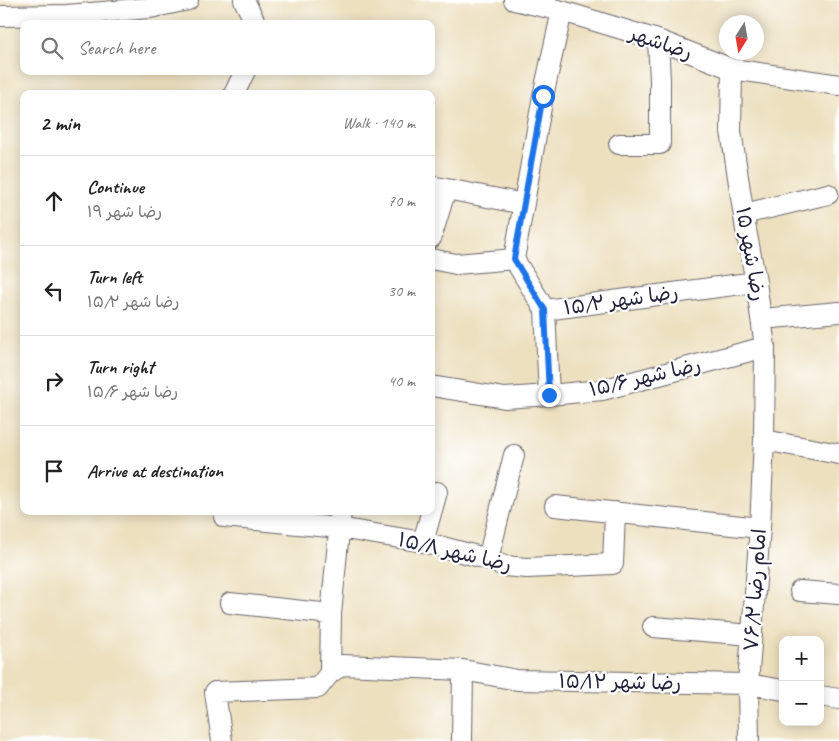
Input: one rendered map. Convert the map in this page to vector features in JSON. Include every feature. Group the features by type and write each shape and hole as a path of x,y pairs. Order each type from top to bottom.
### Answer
{"street":[{"path":"0,16 76,14 150,8 188,0"},
{"path":"244,0 254,20"},
{"name":"رضاشهر","path":"514,0 562,11 658,40 732,69 839,85"},
{"path":"435,260 456,264 514,259 543,96 562,11"},
{"path":"619,144 660,144 658,40"},
{"name":"رضا شهر ۱۵","path":"732,69 731,132 765,347 764,440"},
{"path":"236,90 243,75"},
{"path":"435,209 438,188 524,204"},
{"path":"744,214 828,194"},
{"name":"رضا شهر ۱۵/۲","path":"514,259 545,310 756,282"},
{"path":"545,310 549,395"},
{"path":"762,319 839,312"},
{"name":"رضا شهر ۱۵/۶","path":"435,387 505,398 602,390 765,347"},
{"path":"764,440 839,454"},
{"name":"امام رضا ۷۶/۲","path":"749,741 748,684 760,528 764,440"},
{"path":"488,559 514,455"},
{"path":"435,499 437,492"},
{"path":"555,506 760,528"},
{"name":"رضا شهر ۱۵/۸","path":"224,517 340,520 488,559 504,566 527,568 613,564 615,512"},
{"path":"423,542 431,515"},
{"path":"222,741 215,692 318,688 330,673 331,614 340,520"},
{"path":"800,591 839,594"},
{"path":"230,602 331,614"},
{"path":"653,626 752,635"},
{"name":"رضا شهر ۱۵/۱۲","path":"330,673 343,665 463,670 517,680 748,684 779,689"},
{"path":"462,741 463,670"},
{"path":"824,697 839,699"}],"route":[{"path":"543,96 514,259 545,310 549,395"}]}
